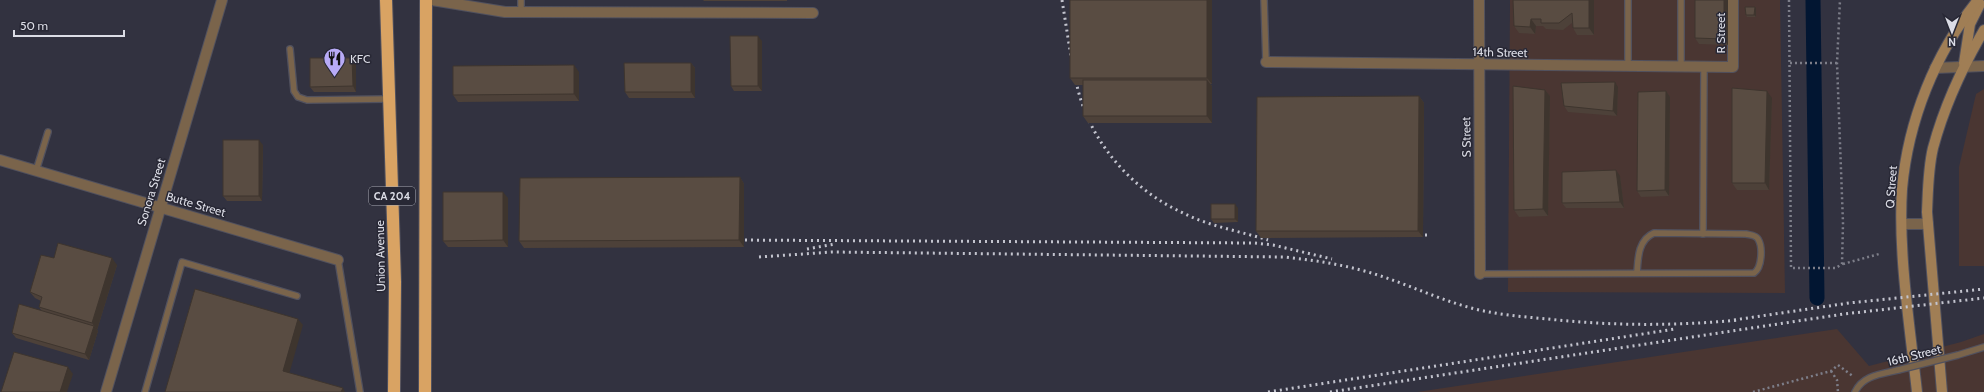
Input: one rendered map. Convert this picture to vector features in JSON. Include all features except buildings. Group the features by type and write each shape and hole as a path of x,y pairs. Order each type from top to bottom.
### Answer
{"highway":[{"name":"Union Avenue","path":"386,0 395,282 394,392"},
{"name":"CA 204","path":"425,392 426,0"}],"street":[{"name":"Sonora Street","path":"106,392 222,0"},
{"path":"432,0 481,9 521,12 813,13"},
{"name":"S Street","path":"1479,0 1478,64 1480,274"},
{"name":"R Street","path":"1733,67 1734,0"},
{"name":"Q Street","path":"1917,392 1905,281 1902,189 1914,125 1935,68 1948,41 1978,0"},
{"path":"1964,66 1970,24 1982,0"},
{"path":"1942,392 1928,224 1928,186 1933,150 1941,123 1964,66 1984,30"},
{"name":"14th Street","path":"1266,62 1733,67"},
{"path":"1935,68 1984,66"},
{"name":"Butte Street","path":"0,160 338,260"},
{"path":"1902,224 1928,224"}],"lane":[{"path":"521,0 521,12"},
{"path":"1264,0 1266,62"},
{"path":"1628,0 1628,66"},
{"path":"1681,0 1681,66"},
{"path":"290,49 294,91 298,97 307,100 389,99"},
{"path":"1704,67 1704,234"},
{"path":"36,171 48,132"},
{"path":"1480,274 1754,273 1758,270 1761,264 1758,238 1746,234 1654,233 1650,235 1640,247 1637,273"},
{"path":"338,260 360,392"},
{"path":"145,392 182,262 297,296"},
{"name":"16th Street","path":"1861,383 1870,377 1984,348"},
{"path":"1855,392 1861,383"}],"path":[{"path":"1789,0 1791,268 1836,268 1842,264 1879,254"},
{"path":"1840,0 1838,63 1844,223 1842,264"},
{"path":"1790,63 1838,63"},
{"path":"1754,392 1831,371 1838,365 1861,383"},
{"path":"1831,371 1837,380 1838,392"}],"shaded area":[{"path":"1510,0 1780,0 1785,293 1508,292"},
{"path":"1984,89 1984,266 1959,266 1959,167 1976,94"},
{"path":"1837,329 1869,366 1961,342 1984,334 1984,392 1417,392"}],"waterway":[{"path":"1813,0 1817,298"}],"railway":[{"path":"1062,0 1072,63"},
{"path":"1075,75 1080,97 1098,138 1126,173 1143,188 1161,201 1191,217 1213,225 1268,240"},
{"path":"1413,235 1430,235"},
{"path":"733,240 1254,243 1273,245 1332,259"},
{"path":"807,249 835,244"},
{"path":"759,257 832,252 1284,257 1305,259 1358,269 1382,276 1465,306 1505,315 1620,324 1667,324 1739,320"},
{"path":"1734,320 1849,303 1984,289"},
{"path":"1330,392 1844,314 1984,298"},
{"path":"1268,392 1675,329"}],"place":[{"name":"KFC","path":"335,78"}]}
